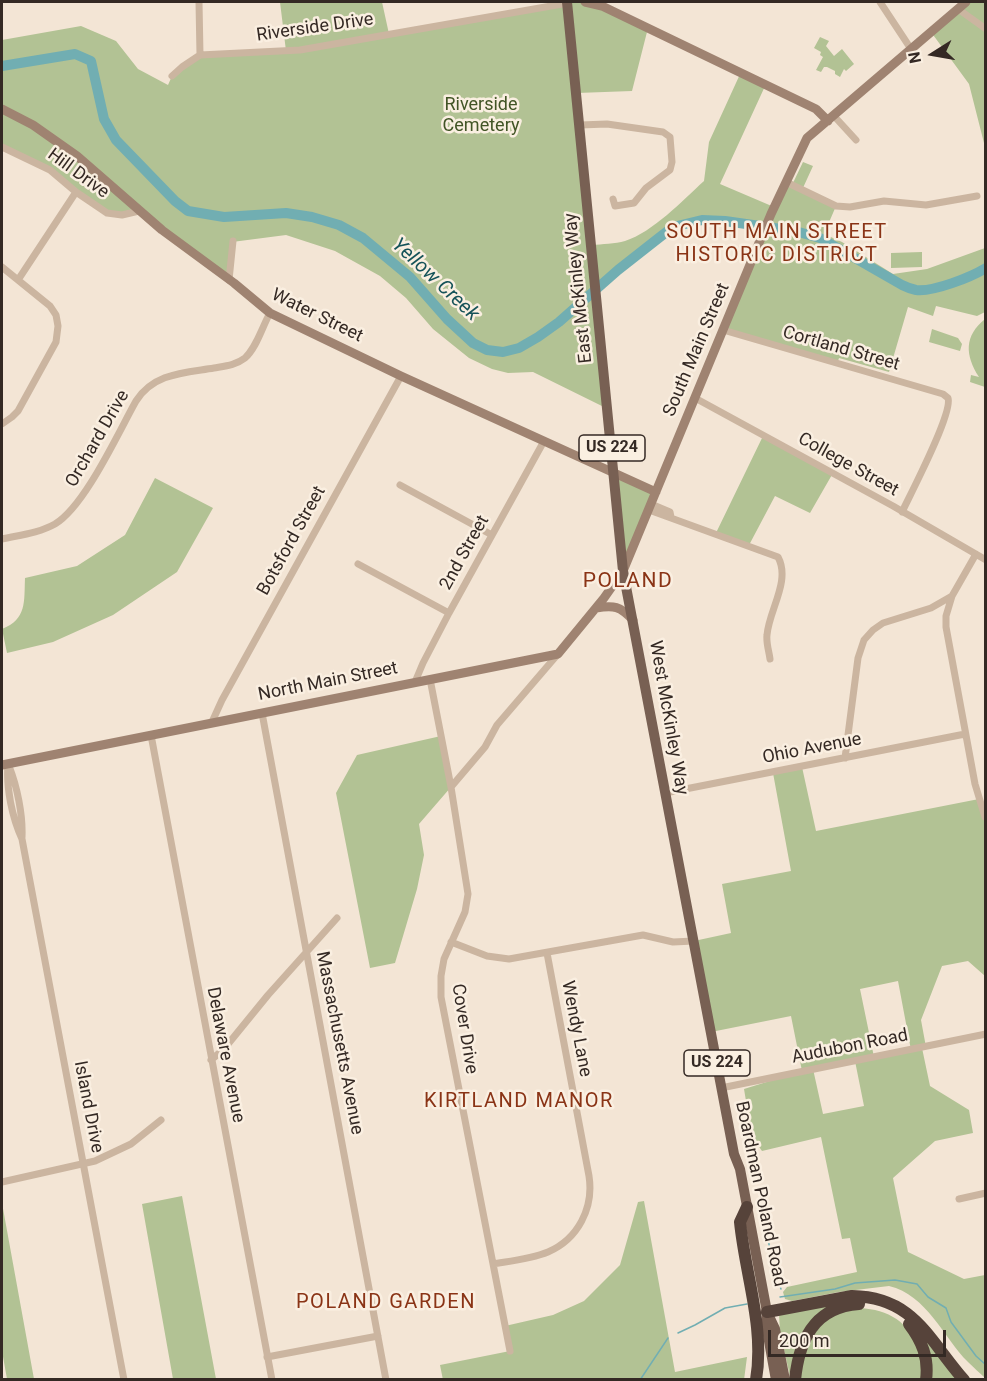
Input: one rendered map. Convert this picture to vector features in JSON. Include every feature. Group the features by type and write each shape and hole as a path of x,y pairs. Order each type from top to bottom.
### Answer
{"highway":[{"path":"747,1207 740,1222 758,1332 756,1380"},
{"path":"767,1312 852,1296 885,1300 912,1317 964,1380"},
{"path":"795,1380 800,1351 814,1324 836,1309 862,1304 888,1308 909,1324 920,1338 924,1351 927,1367 926,1380"}],"main road":[{"name":"East McKinley Way","path":"570,2 623,571"},
{"path":"585,2 602,6 770,86 831,118"},
{"name":"South Main Street","path":"623,571 771,214 807,138 966,2"},
{"name":"Water Street","path":"2,109 62,144 139,211 270,313 401,376 656,492"},
{"path":"558,654 623,571"},
{"name":"West McKinley Way","path":"623,571 680,871"},
{"path":"596,608 615,606 624,610 633,620"},
{"name":"North Main Street","path":"5,764 558,654"},
{"name":"Boardman Poland Road","path":"680,871 767,1312 767,1330 776,1380"},
{"name":"Boardman Poland Road","path":"767,1312 775,1329 785,1380"}],"street":[{"path":"172,76 200,55 199,2"},
{"name":"Riverside Drive","path":"200,55 300,50 570,2"},
{"path":"880,2 911,49"},
{"path":"958,9 986,29"},
{"path":"831,118 856,140"},
{"path":"580,125 607,124 663,132 670,137 672,162 670,170 646,188 634,202 615,206 613,199"},
{"name":"Hill Drive","path":"2,147 38,163 76,192 111,214 123,215 139,211"},
{"path":"786,182 836,206 844,207 884,201 926,205 977,196"},
{"path":"18,280 76,192"},
{"path":"229,280 233,241"},
{"path":"2,267 53,310 57,319 58,333 53,347 18,411 2,424"},
{"name":"Orchard Drive","path":"2,539 39,531 64,518 81,498 136,401 145,390 156,381 169,375 228,366 239,362 250,351 270,313"},
{"name":"Cortland Street","path":"723,330 943,394 949,400 948,408 927,459 902,512"},
{"name":"Botsford Street","path":"212,722 401,376"},
{"name":"College Street","path":"695,398 986,560"},
{"name":"2nd Street","path":"415,682 449,613 544,441"},
{"path":"400,485 492,535"},
{"path":"650,507 667,518 671,517 778,557 783,567 783,578 766,637 770,659"},
{"path":"976,554 952,596 946,616 946,627 965,734 984,817"},
{"path":"358,564 449,613"},
{"path":"846,758 858,658 864,640 883,623 932,608 952,596"},
{"path":"451,787 485,747 497,725 558,654"},
{"name":"Cover Drive","path":"430,679 451,787 468,894 465,912 442,968 441,998 510,1351"},
{"name":"Massachusetts Avenue","path":"262,713 386,1380"},
{"name":"Ohio Avenue","path":"665,793 965,734"},
{"name":"Delaware Avenue","path":"151,735 272,1380"},
{"name":"Island Drive","path":"5,764 17,827 22,839 124,1380"},
{"path":"211,1060 224,1049 337,918"},
{"path":"451,942 498,958 520,958 643,935 673,942 693,941"},
{"name":"Wendy Lane","path":"493,1264 537,1256 562,1244 579,1226 589,1202 590,1176 547,953"},
{"name":"Audubon Road","path":"721,1088 986,1034"},
{"path":"2,1182 95,1161 131,1144 161,1120"},
{"path":"959,1199 986,1193"},
{"path":"267,1357 378,1336"}],"green space":[{"name":"Riverside Cemetery","path":"280,2 382,2 389,34 575,2 585,2 648,28 632,91 577,93 592,245 625,241 636,237 667,215 704,181 709,142 741,72 766,84 720,184 774,207 786,182 792,185 803,162 813,166 802,190 836,206 824,234 842,242 893,274 927,269 985,248 985,312 977,316 936,306 933,316 908,307 889,372 839,358 837,364 723,330 766,227 717,220 686,223 644,247 596,289 608,409 533,372 508,373 492,369 469,358 433,329 406,298 380,276 335,251 286,235 232,242 229,280 139,211 111,214 56,175 2,147 2,40 81,26 116,41 138,69 168,85 172,76 200,55 286,51"},
{"path":"966,2 985,2 985,147 969,84 931,32"},
{"path":"820,37 829,41 826,46 834,56 842,49 854,64 846,71 844,69 840,77 827,67 824,67 821,72 816,70 823,57 820,55 821,52 814,48"},
{"path":"922,252 922,267 891,268 891,253"},
{"path":"985,319 985,387 970,382 971,375 979,377 971,361 969,346 973,332"},
{"path":"932,329 958,338 962,344 960,351 929,342"},
{"path":"763,436 833,473 810,513 775,496 748,547 715,535"},
{"path":"614,473 656,492 623,571"},
{"path":"155,478 213,508 177,572 113,615 53,642 7,653 2,629 16,620 23,609 25,578 77,566 125,535"},
{"path":"441,736 451,787 419,824 424,855 417,889 395,963 370,968 336,793 357,755"},
{"path":"802,767 816,831 979,799 986,820 985,976 968,961 942,966 921,1020 926,1047 922,1048 930,1086 969,1110 973,1133 935,1141 893,1178 908,1252 964,1279 985,1275 985,1378 959,1352 924,1307 902,1291 889,1286 792,1301 785,1299 783,1292 787,1287 857,1272 850,1238 842,1239 821,1137 762,1151 752,1137 744,1089 802,1071 791,1016 711,1032 694,941 731,933 722,884 791,871 773,773","holes":["898,981 911,1050 874,1057 860,989","855,1061 864,1106 823,1114 813,1069"]},
{"path":"182,1196 216,1379 173,1379 142,1204"},
{"path":"644,1201 675,1372 747,1357 744,1380 443,1380 440,1365 510,1351 505,1326 553,1315 584,1301 620,1265 638,1202"},
{"path":"2,1203 34,1379 7,1379 2,1351"},
{"path":"840,1301 830,1308 790,1376 780,1332 779,1314"},
{"path":"851,1308 882,1312 899,1321 906,1328 921,1356 921,1379 799,1380 806,1343 829,1316"},
{"path":"923,1333 959,1379 928,1379"}],"waterway":[{"name":"Yellow Creek","path":"2,66 75,54 91,61 104,119 116,140 175,201 188,211 224,217 286,213 312,217 339,225 363,238 410,277 447,319 473,343 487,350 503,352 519,348 538,337 673,227 702,220 795,231 820,238 902,285 916,290 942,286 986,268"},
{"path":"766,1230 775,1273 781,1289"},
{"path":"780,1297 835,1289 855,1283 895,1280 917,1284 928,1297 946,1308 951,1322 976,1356 986,1365"},
{"path":"678,1333 725,1308 747,1304"},
{"path":"640,1380 668,1338"}],"district":[{"name":"SOUTH MAIN STREET HISTORIC DISTRICT","path":"777,244"},
{"name":"POLAND","path":"628,582"},
{"name":"KIRTLAND MANOR","path":"519,1102"},
{"name":"POLAND GARDEN","path":"386,1303"}]}
